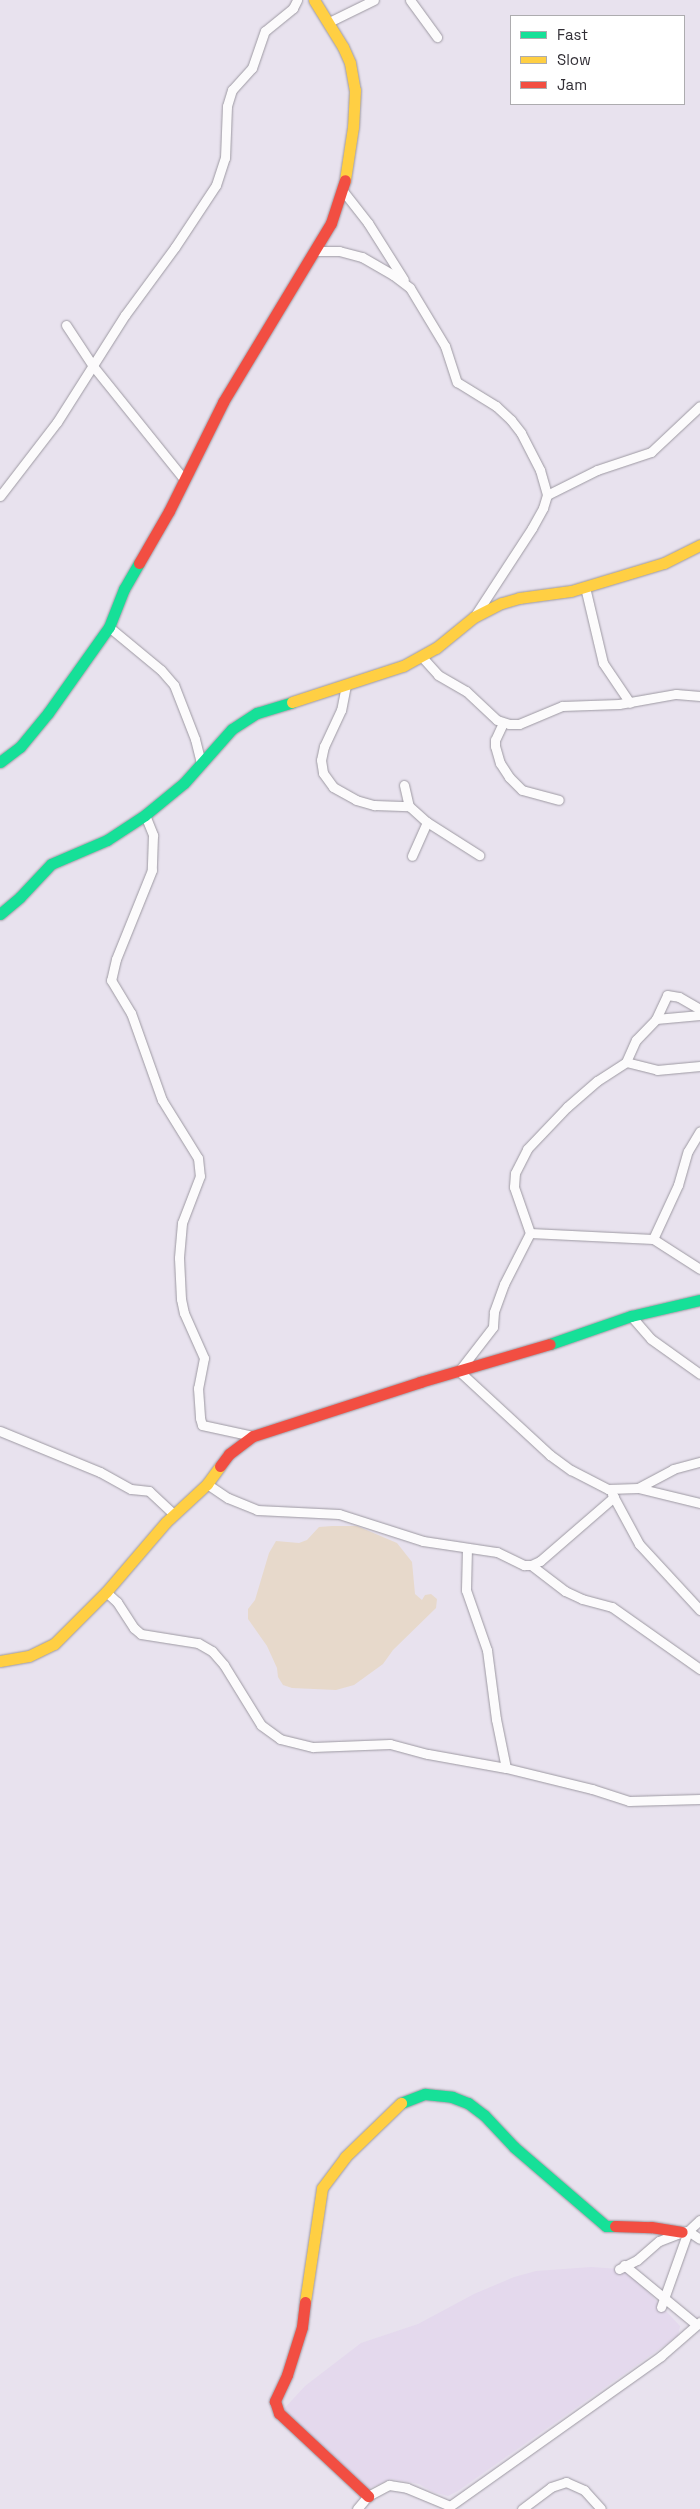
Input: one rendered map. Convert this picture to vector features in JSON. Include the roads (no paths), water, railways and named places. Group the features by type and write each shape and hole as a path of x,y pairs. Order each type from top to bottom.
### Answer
{"street":[{"path":"0,496 57,422 125,315 175,247 216,185 225,158 227,106 232,90 252,68 265,31 293,8 297,0"},
{"path":"0,762 20,747 48,713 110,627 124,589 184,479 223,402 331,222 343,191 353,127 355,90 350,63 329,22 314,0"},
{"path":"329,22 374,0"},
{"path":"410,0 437,37"},
{"path":"343,191 368,223 410,288 444,346 457,382 496,406 511,420 540,470 547,495 543,508 474,616"},
{"path":"314,251 339,251 362,257 393,275 410,288"},
{"path":"66,326 94,366 184,479"},
{"path":"547,495 597,470 652,452 700,406"},
{"path":"0,914 51,864 107,840 145,815 177,789 232,729 244,720 278,704 346,685 422,657 436,648 474,616 487,609 519,598 557,594 586,587 664,563 700,545"},
{"path":"586,587 603,663 630,703"},
{"path":"110,627 162,670 174,685 195,739 202,763"},
{"path":"422,657 432,671 466,691 491,716 503,723 519,724 562,706 630,703 676,694 700,696"},
{"path":"346,685 341,710 325,739 321,766 325,777 338,791 356,800 374,805 409,806"},
{"path":"503,723 494,740 500,763 509,777 522,790 559,800"},
{"path":"404,785 409,806 426,822 479,855"},
{"path":"145,815 153,835 152,870 116,958 111,980 131,1013 150,1072 162,1100 194,1150 200,1169 200,1176 185,1212 178,1245 182,1304 190,1329 204,1358 198,1388 202,1425 253,1436"},
{"path":"412,856 426,822"},
{"path":"459,1371 493,1327 493,1316 504,1284 530,1233 514,1187 515,1173 519,1163 536,1138 556,1117 586,1090 626,1062 636,1040 656,1019 668,995 679,997 700,1009"},
{"path":"656,1019 700,1015"},
{"path":"626,1062 657,1070 700,1066"},
{"path":"653,1239 678,1185 688,1151 700,1131"},
{"path":"530,1233 653,1239 700,1269"},
{"path":"0,1661 29,1656 54,1644 106,1592 174,1514 207,1484 229,1454 253,1436 551,1344 631,1316 700,1300"},
{"path":"631,1316 651,1339 700,1374"},
{"path":"459,1371 561,1463 608,1489 639,1544 700,1610"},
{"path":"0,1431 100,1472 131,1489 149,1491 174,1514"},
{"path":"638,1488 673,1469 700,1462"},
{"path":"207,1484 228,1498 257,1510 339,1514 429,1543 497,1552 524,1565 530,1565 540,1560 614,1497"},
{"path":"608,1489 638,1488 662,1496 700,1503"},
{"path":"467,1548 466,1590 487,1650 496,1719 506,1768"},
{"path":"530,1565 565,1591 619,1611 700,1669"},
{"path":"106,1592 118,1602 134,1628 141,1634 198,1643 212,1651 224,1665 261,1725 280,1739 312,1747 382,1743 428,1754 506,1768 592,1789 629,1802 700,1799"},
{"path":"368,2496 279,2413 275,2401 287,2375 302,2326 318,2202 322,2188 345,2157 393,2109 403,2102 425,2094 452,2097 468,2104 484,2115 514,2147 606,2226 651,2227 685,2231 700,2239"},
{"path":"356,2509 368,2496 385,2486 413,2490 452,2507 661,2356 698,2324 662,2302 621,2267 638,2260 659,2240 685,2231 700,2220"},
{"path":"662,2302 685,2231"},
{"path":"522,2509 551,2486 566,2482 584,2490 601,2509"}]}
